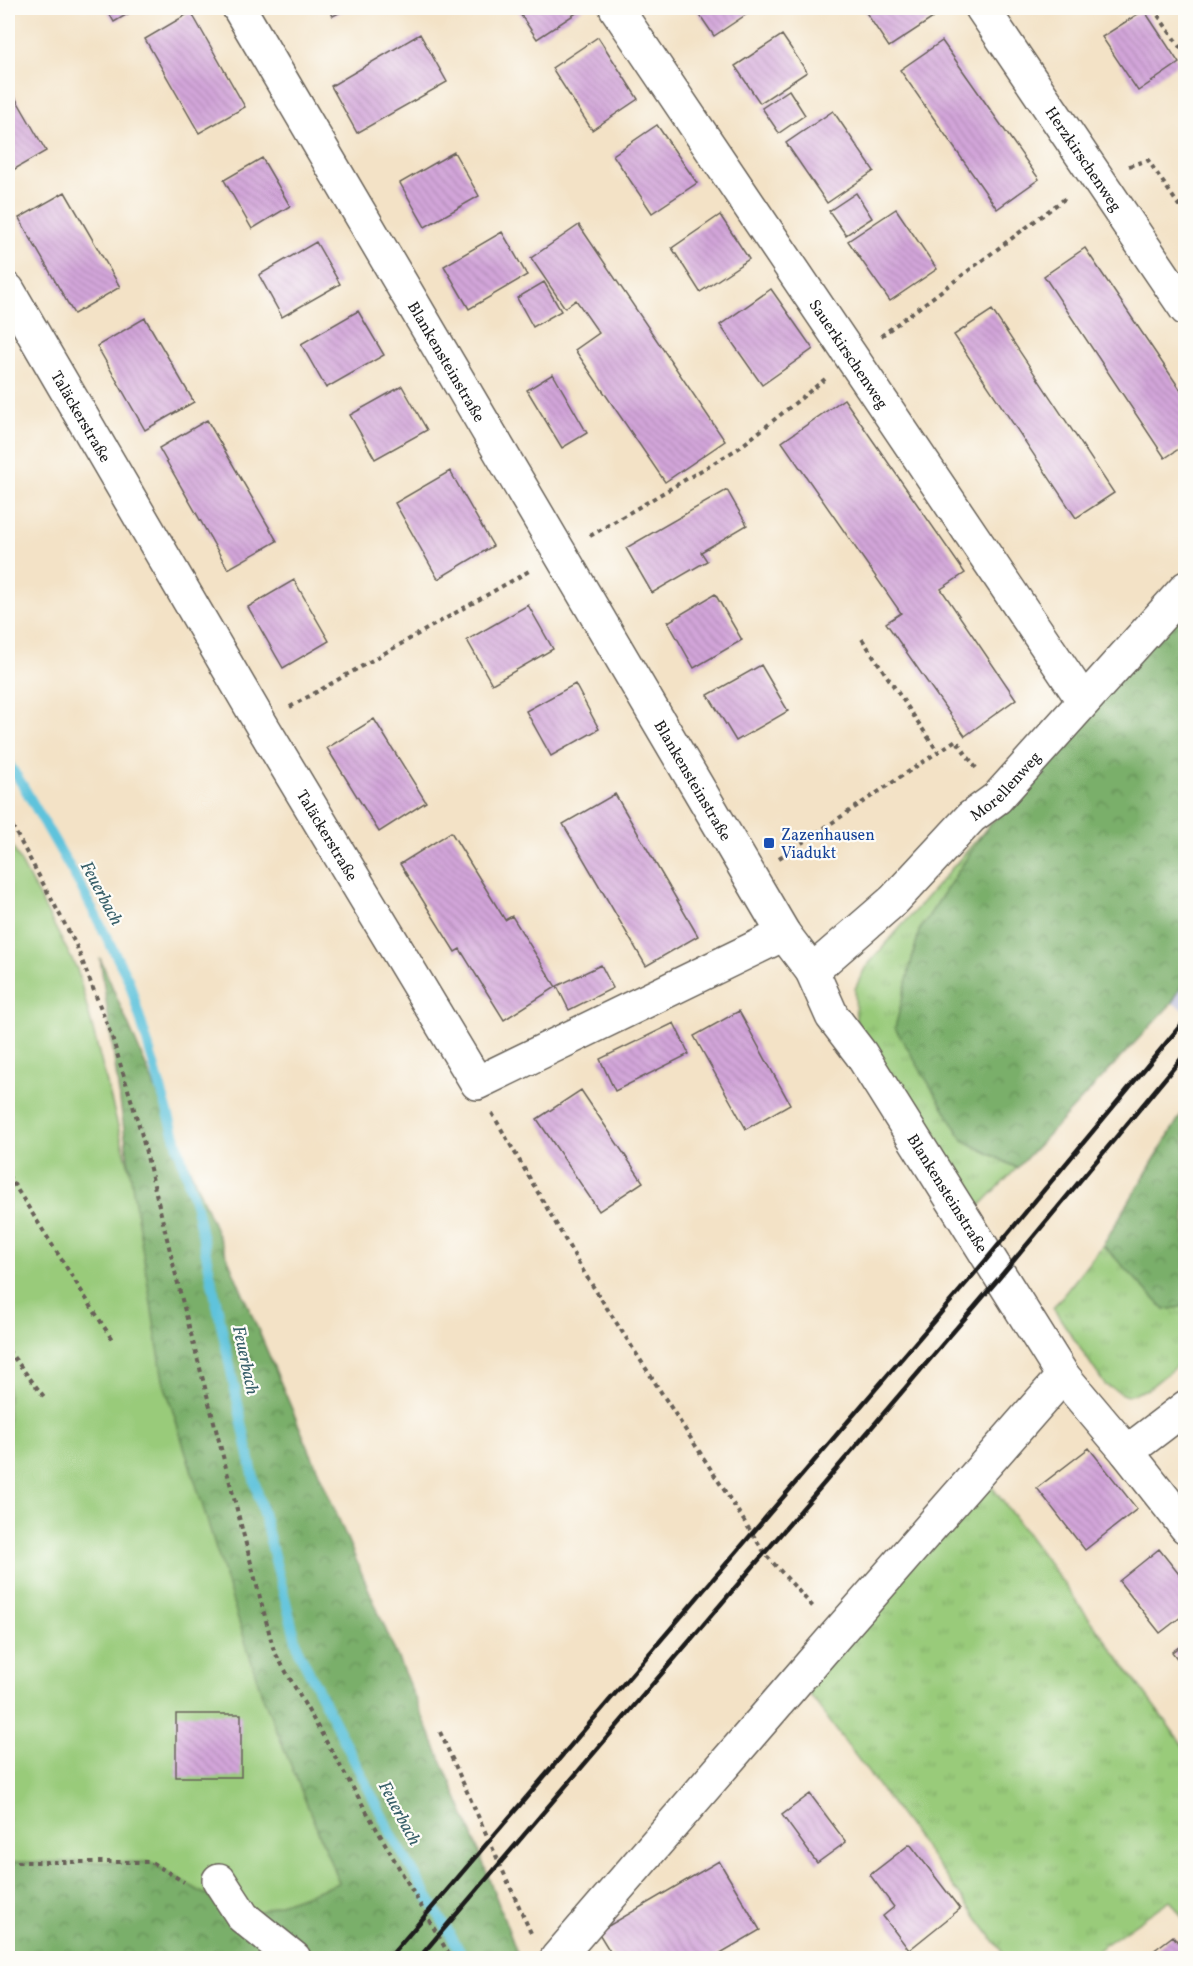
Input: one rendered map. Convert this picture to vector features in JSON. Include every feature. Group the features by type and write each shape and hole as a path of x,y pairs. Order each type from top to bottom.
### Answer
{"street":[{"name":"Blankensteinstraße","path":"239,8 784,934 812,971 832,1016 861,1054 1063,1376 1127,1452 1185,1527"},
{"name":"Sauerkirschenweg","path":"616,8 1083,700"},
{"name":"Herzkirschenweg","path":"982,8 1185,309"},
{"name":"Taläckerstraße","path":"8,290 261,724 477,1083"},
{"name":"Morellenweg","path":"812,971 894,900 971,817 996,798 1185,588"},
{"path":"477,1083 784,934"},
{"path":"557,1959 1063,1376"},
{"path":"1127,1452 1185,1407"},
{"path":"206,1883 294,1959"}],"path":[{"path":"1153,8 1185,56"},
{"path":"1096,176 1148,160 1185,216"},
{"path":"261,724 559,554"},
{"path":"862,639 938,752"},
{"path":"783,855 956,740"},
{"path":"8,818 76,945 112,1037 141,1132 180,1292 274,1651 451,1959"},
{"path":"8,921 14,916"},
{"path":"477,1083 498,1126 585,1274 766,1555 837,1634"},
{"path":"8,1175 113,1341"},
{"path":"8,1350 45,1398"},
{"path":"440,1732 532,1937"},
{"path":"8,1862 151,1862 206,1883"}],"shaded area":[{"path":"1185,977 1185,1010 1172,1003"}],"green space":[{"path":"1185,603 1186,977 1172,1003 1017,1168 963,1140 895,1028 919,931 986,829"},
{"path":"986,829 919,931 963,1140 1017,1168 972,1214 856,1027 855,989 865,968"},
{"path":"8,838 77,969 130,1172 163,1380 262,1695 339,1883 243,1917 151,1862 8,1862"},
{"path":"100,958 468,1823 519,1958 8,1958 8,1862 151,1862 243,1917 339,1883 262,1695 163,1380 130,1172"},
{"path":"1185,1108 1185,1306 1165,1310 1103,1245"},
{"path":"1103,1245 1165,1310 1185,1306 1185,1359 1148,1389 1127,1396 1105,1385 1053,1308"},
{"path":"984,1476 1185,1748 1185,1921 1170,1900 1086,1958 1007,1958 804,1687"}],"building":[{"path":"106,8 138,8 114,22"},
{"path":"328,8 348,8 333,16"},
{"path":"516,8 584,8 537,39"},
{"path":"695,8 756,8 714,36"},
{"path":"863,8 926,8 933,18 889,47"},
{"path":"1144,10 1179,63 1138,91 1102,37"},
{"path":"191,12 245,107 199,133 145,39"},
{"path":"420,34 447,82 357,133 331,86"},
{"path":"782,35 807,72 760,103 735,66"},
{"path":"598,37 638,99 592,130 552,68"},
{"path":"942,41 1039,179 997,209 900,70"},
{"path":"8,85 46,151 8,173"},
{"path":"789,90 805,115 779,133 762,108"},
{"path":"833,111 874,171 827,203 786,143"},
{"path":"657,125 697,183 652,213 613,155"},
{"path":"454,152 479,196 425,227 400,183"},
{"path":"262,158 290,206 252,229 224,180"},
{"path":"65,192 120,287 74,314 19,218"},
{"path":"856,193 872,218 846,235 829,211"},
{"path":"896,209 937,269 890,301 848,241"},
{"path":"720,215 749,259 700,292 672,248"},
{"path":"579,225 725,441 665,482 575,350 599,333 576,300 565,308 531,258"},
{"path":"502,232 527,275 469,309 444,266"},
{"path":"316,242 340,284 282,317 259,275"},
{"path":"1085,248 1186,398 1186,444 1165,458 1044,276"},
{"path":"544,282 561,311 533,327 517,298"},
{"path":"771,289 813,349 762,385 720,325"},
{"path":"992,310 1114,493 1076,518 954,335"},
{"path":"358,311 384,355 326,388 301,344"},
{"path":"145,318 194,402 145,430 97,346"},
{"path":"553,374 587,433 562,448 527,390"},
{"path":"402,386 427,430 375,459 350,415"},
{"path":"844,399 965,573 941,589 1016,699 965,736 886,623 901,613 782,442"},
{"path":"207,420 277,541 228,569 159,448"},
{"path":"450,471 493,546 438,579 395,503"},
{"path":"727,490 747,525 701,552 707,561 652,593 626,548"},
{"path":"294,580 329,641 283,668 248,607"},
{"path":"715,594 742,640 694,668 668,622"},
{"path":"528,605 553,649 492,684 467,640"},
{"path":"761,665 788,711 736,741 708,695"},
{"path":"575,684 599,729 551,756 526,711"},
{"path":"374,719 426,802 379,832 327,748"},
{"path":"615,794 698,936 646,966 563,824"},
{"path":"451,832 505,920 512,916 556,987 504,1020 460,949 455,952 400,864"},
{"path":"601,965 613,988 569,1010 557,986"},
{"path":"739,1011 790,1104 746,1129 694,1036"},
{"path":"674,1023 689,1054 615,1091 600,1059"},
{"path":"581,1090 643,1182 599,1211 537,1119"},
{"path":"1089,1448 1137,1509 1085,1550 1037,1488"},
{"path":"1159,1549 1186,1583 1186,1613 1160,1633 1119,1581"},
{"path":"1186,1642 1186,1670 1172,1652"},
{"path":"176,1714 241,1714 241,1777 176,1777"},
{"path":"810,1794 846,1842 817,1863 782,1815"},
{"path":"910,1844 960,1909 909,1950 883,1916 894,1907 870,1875"},
{"path":"719,1861 760,1930 712,1958 614,1958 598,1932"},
{"path":"1173,1936 1186,1953 1186,1958 1144,1958"}],"waterway":[{"name":"Feuerbach","path":"8,763 80,885 129,981 196,1207 254,1479 299,1652 394,1839 464,1958"}],"railway":[{"path":"389,1958 986,1260 1186,1019"},
{"path":"419,1958 1000,1277 1186,1053"}],"place":[{"name":"Zazenhausen Viadukt","path":"769,843"}]}
